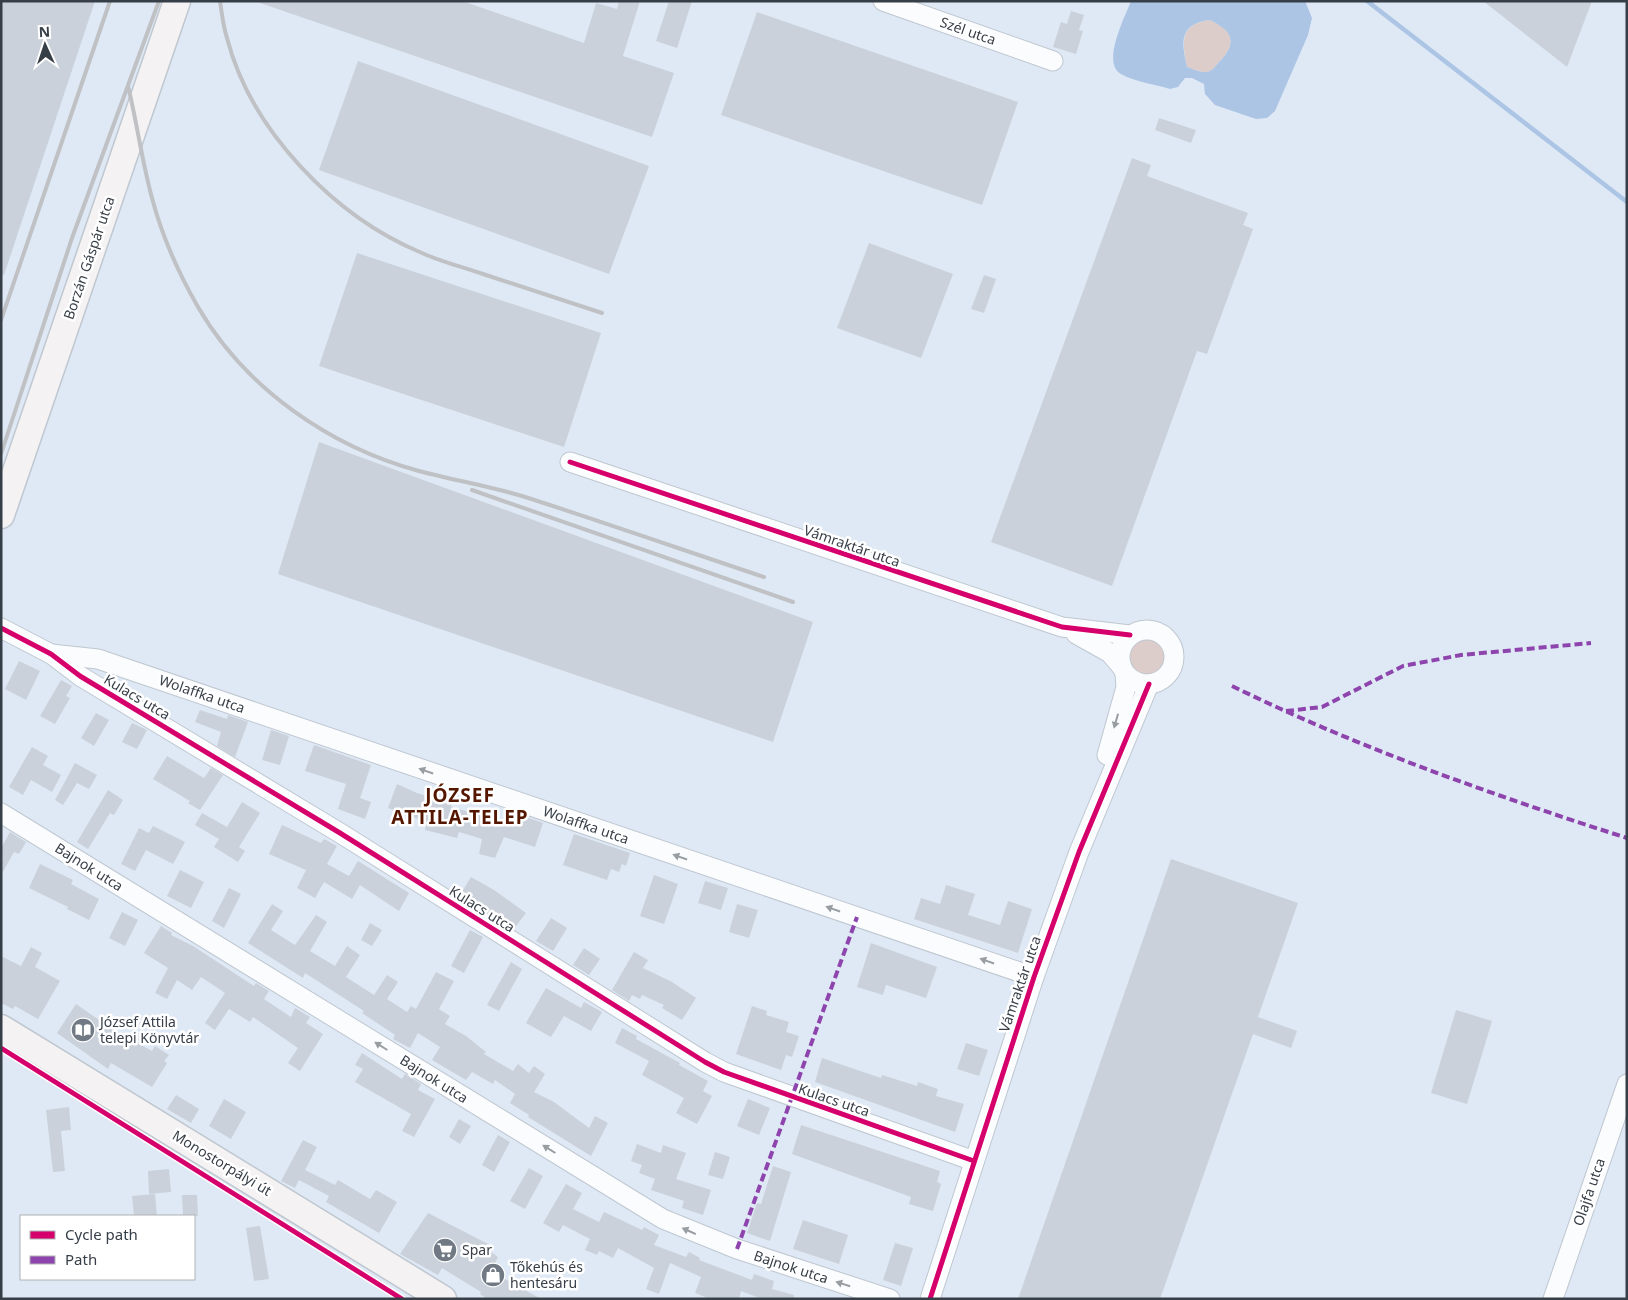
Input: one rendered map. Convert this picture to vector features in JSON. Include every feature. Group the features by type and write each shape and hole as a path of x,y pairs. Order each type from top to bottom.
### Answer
{"street":[{"name":"Borzán Gáspár utca","path":"1,515 177,1"},
{"name":"Szél utca","path":"883,1 1053,61"},
{"name":"Vámraktár utca","path":"570,462 1062,626 1130,635"},
{"name":"Vámraktár utca","path":"1062,626 1110,653 1123,670 1126,687 1079,852"},
{"name":"Kulacs utca","path":"1,628 51,654 80,676 340,833 705,1062 724,1072 974,1161"},
{"path":"1140,630 1149,630 1165,637 1171,644 1173,662 1170,670 1157,682 1149,684 1140,683 1123,670 1120,655 1123,644 1130,635 1140,630"},
{"name":"Wolaffka utca","path":"51,654 98,659 1034,976"},
{"name":"Vámraktár utca","path":"930,1299 1034,976 1079,852 1149,684"},
{"name":"Bajnok utca","path":"1,813 663,1219 737,1249 890,1299"},
{"name":"Monostorpályi út","path":"1,1028 443,1299"},
{"name":"Olajfa utca","path":"1552,1299 1627,1084"}],"shaded area":[{"path":"1210,20 1228,33 1231,43 1225,55 1215,67 1207,72 1202,72 1187,67 1184,42 1188,30 1200,22"},
{"path":"1147,639 1154,640 1160,644 1164,650 1164,664 1160,670 1154,674 1147,675 1140,674 1134,670 1130,664 1129,657 1130,650 1134,644 1140,640"}],"water":[{"path":"1131,1 1305,1 1312,18 1308,35 1275,111 1267,118 1256,119 1215,105 1205,94 1204,84 1192,78 1185,78 1178,87 1170,89 1121,74 1115,68 1113,60 1114,50 1116,39","holes":["1210,20 1228,33 1230,38 1231,43 1225,55 1214,68 1207,72 1187,67 1183,42 1188,30 1200,22"]}],"building":[{"path":"1,1 95,1 4,275 1,274"},
{"path":"260,1 462,1 584,43 596,3 617,9 619,1 640,1 623,56 674,73 652,137 260,3"},
{"path":"669,1 692,1 677,48 656,41"},
{"path":"1483,1 1592,1 1567,67"},
{"path":"1071,11 1084,15 1079,30 1083,31 1076,54 1053,47 1061,22 1067,24"},
{"path":"757,12 1018,102 982,205 721,115"},
{"path":"358,61 649,166 609,274 319,170"},
{"path":"1159,118 1196,130 1191,143 1155,130"},
{"path":"1132,158 1151,165 1147,176 1248,213 1243,225 1253,229 1207,354 1197,351 1112,586 991,542"},
{"path":"869,243 953,274 921,358 837,328"},
{"path":"357,253 601,333 564,447 319,366"},
{"path":"984,275 996,279 984,313 971,309"},
{"path":"319,442 813,622 773,742 278,574"},
{"path":"19,661 40,671 26,700 5,689"},
{"path":"61,680 72,686 66,696 70,698 55,724 40,716"},
{"path":"200,710 227,719 228,715 248,722 235,757 217,746 221,732 195,722"},
{"path":"96,713 109,720 94,746 81,738"},
{"path":"132,723 147,730 137,749 122,742"},
{"path":"271,730 289,736 280,765 262,760"},
{"path":"314,745 371,765 360,798 371,802 365,819 338,809 346,784 305,771"},
{"path":"32,747 48,756 43,765 61,775 52,792 31,780 23,795 9,787"},
{"path":"167,756 204,778 211,768 223,775 200,810 188,803 190,801 153,779"},
{"path":"75,763 97,775 89,789 77,783 63,805 55,800"},
{"path":"397,784 417,793 452,803 451,807 520,826 523,816 543,823 535,847 504,837 495,858 479,854 482,839 459,832 457,838 425,830 427,822 388,808"},
{"path":"108,790 123,800 114,815 110,813 88,849 77,842"},
{"path":"242,802 260,813 239,847 245,851 238,862 214,847 219,839 195,825 202,813 227,827"},
{"path":"282,825 321,843 324,839 337,846 327,864 349,876 358,861 409,893 399,911 360,885 352,899 324,882 315,898 297,888 306,870 269,854"},
{"path":"153,826 185,842 173,864 146,850 135,871 121,864 139,828 149,833"},
{"path":"10,832 26,842 19,854 14,852 1,875 1,848"},
{"path":"574,834 630,853 626,866 622,864 619,872 611,869 607,880 563,865"},
{"path":"1171,859 1298,903 1258,1017 1297,1031 1291,1048 1253,1034 1160,1299 1018,1299"},
{"path":"40,864 73,880 71,884 99,899 89,920 67,909 68,907 29,888"},
{"path":"180,870 204,882 191,908 167,896"},
{"path":"654,875 678,884 664,924 640,916"},
{"path":"471,877 494,890 526,913 514,929 460,895"},
{"path":"705,881 728,888 721,910 698,903"},
{"path":"946,885 975,894 968,915 1000,925 1008,901 1032,909 1018,953 914,919 921,898 940,904"},
{"path":"229,888 241,894 224,928 212,921"},
{"path":"272,904 283,911 271,930 295,945 316,915 327,922 310,951 335,966 347,946 360,955 346,977 374,995 387,975 398,982 387,999 407,1012 411,1006 416,1009 436,972 454,981 439,1009 450,1016 445,1024 466,1036 486,1052 484,1054 513,1071 518,1064 529,1073 534,1066 545,1074 534,1092 554,1102 589,1128 595,1116 608,1123 591,1156 528,1117 529,1115 510,1103 515,1094 495,1080 493,1084 472,1072 466,1080 432,1060 440,1047 418,1033 410,1048 393,1039 395,1035 362,1013 364,1011 305,973 303,978 248,943"},
{"path":"737,904 758,910 749,938 729,932"},
{"path":"122,912 138,920 125,946 109,938"},
{"path":"551,918 567,928 553,951 536,941"},
{"path":"370,923 382,930 372,946 361,940"},
{"path":"161,926 172,933 171,935 193,946 254,986 256,983 269,991 264,999 291,1017 295,1008 310,1017 306,1023 323,1034 300,1071 288,1063 298,1048 253,1017 250,1022 229,1009 215,1030 205,1023 225,993 201,977 192,990 177,980 167,999 155,993 168,968 144,953"},
{"path":"470,930 483,937 464,973 451,966"},
{"path":"871,943 937,967 926,998 886,985 883,995 857,987"},
{"path":"31,947 42,953 35,967 60,981 38,1019 15,1006 13,1009 1,1003 1,956 21,966"},
{"path":"584,948 600,959 589,975 573,965"},
{"path":"634,952 648,960 643,968 672,982 696,998 682,1020 662,1008 664,1005 642,995 640,999 632,995 629,1001 612,990"},
{"path":"511,962 522,969 499,1011 487,1005"},
{"path":"546,988 581,1008 584,1002 602,1012 591,1031 564,1016 551,1037 526,1023"},
{"path":"76,1004 112,1029 152,1051 155,1046 169,1055 164,1061 167,1063 152,1087 111,1063 108,1069 57,1033"},
{"path":"752,1006 767,1011 766,1015 789,1022 786,1032 799,1036 792,1057 786,1055 781,1070 736,1054"},
{"path":"1456,1010 1492,1021 1467,1104 1431,1093"},
{"path":"622,1028 637,1036 636,1039 708,1081 703,1091 712,1096 697,1124 676,1113 684,1098 642,1075 649,1061 615,1043"},
{"path":"966,1043 988,1050 979,1076 957,1069"},
{"path":"362,1053 402,1079 405,1074 421,1084 418,1090 435,1099 414,1137 402,1131 411,1114 355,1082 363,1069 355,1065"},
{"path":"822,1058 881,1078 882,1075 917,1086 918,1082 938,1089 936,1096 964,1104 955,1132 815,1082"},
{"path":"176,1095 199,1109 191,1123 167,1109"},
{"path":"224,1099 246,1112 231,1139 209,1126"},
{"path":"748,1099 770,1108 759,1135 737,1126"},
{"path":"69,1107 71,1130 61,1131 65,1171 53,1172 46,1110"},
{"path":"459,1119 471,1126 460,1144 449,1137"},
{"path":"801,1125 940,1171 937,1182 941,1184 933,1211 909,1204 911,1197 792,1154"},
{"path":"498,1135 510,1142 494,1172 482,1165"},
{"path":"303,1140 317,1147 305,1170 335,1185 338,1180 370,1199 376,1190 397,1202 379,1233 326,1202 329,1196 299,1180 295,1188 281,1181"},
{"path":"637,1144 661,1153 663,1145 686,1153 676,1179 711,1190 703,1215 682,1208 684,1201 651,1190 655,1179 639,1173 642,1165 631,1161"},
{"path":"715,1152 730,1157 723,1179 708,1175"},
{"path":"773,1166 791,1172 770,1241 747,1233 757,1203 761,1204"},
{"path":"529,1168 543,1176 525,1209 510,1201"},
{"path":"169,1169 171,1192 149,1194 148,1171"},
{"path":"566,1184 582,1193 573,1209 599,1222 604,1212 642,1230 644,1227 659,1235 654,1245 686,1257 689,1252 700,1258 699,1260 752,1280 754,1274 774,1281 772,1289 794,1295 794,1299 762,1299 741,1291 739,1299 710,1299 695,1293 701,1277 670,1263 659,1294 646,1289 654,1268 618,1248 613,1258 599,1251 597,1255 585,1250 590,1239 563,1225 559,1232 543,1223"},
{"path":"155,1194 157,1215 134,1215 132,1196"},
{"path":"182,1195 197,1195 198,1216 183,1215"},
{"name":"Spar","path":"428,1213 490,1245 487,1249 498,1257 491,1271 541,1299 487,1299 480,1294 481,1292 442,1268 438,1275 400,1254"},
{"path":"803,1220 848,1235 839,1264 793,1249"},
{"path":"260,1226 269,1279 254,1281 246,1228"},
{"path":"895,1243 913,1248 901,1286 883,1280"}],"waterway":[{"path":"1367,1 1627,202"}],"railway":[{"path":"1,320 110,1"},
{"path":"1,454 72,238 159,1"},
{"path":"220,1 227,38 239,72 255,106 276,137 301,167 328,194 358,217 390,237 429,256 602,313"},
{"path":"128,86 145,170 156,212 184,281 217,336 265,388 293,410 322,430 354,447 386,460 419,471 522,496 764,577"},
{"path":"472,490 793,602"}],"marked path":[{"path":"1286,711 1322,707 1403,666 1461,655 1591,643"},
{"path":"1232,686 1280,709 1377,750 1527,805 1627,838"},
{"path":"737,1249 857,917"}],"cycle path":[{"path":"570,462 1062,627 1130,635"},
{"path":"1,628 51,654 80,676 340,833 705,1062 724,1072 974,1161"},
{"path":"930,1299 1034,977 1079,852 1149,684"},
{"path":"1,1048 402,1299"}],"place":[{"name":"József Attila telepi Könyvtár","path":"83,1030"},
{"name":"Spar","path":"445,1250"},
{"name":"Tőkehús és hentesáru","path":"493,1275"}],"district":[{"name":"JÓZSEF ATTILA-TELEP","path":"460,806"}]}
